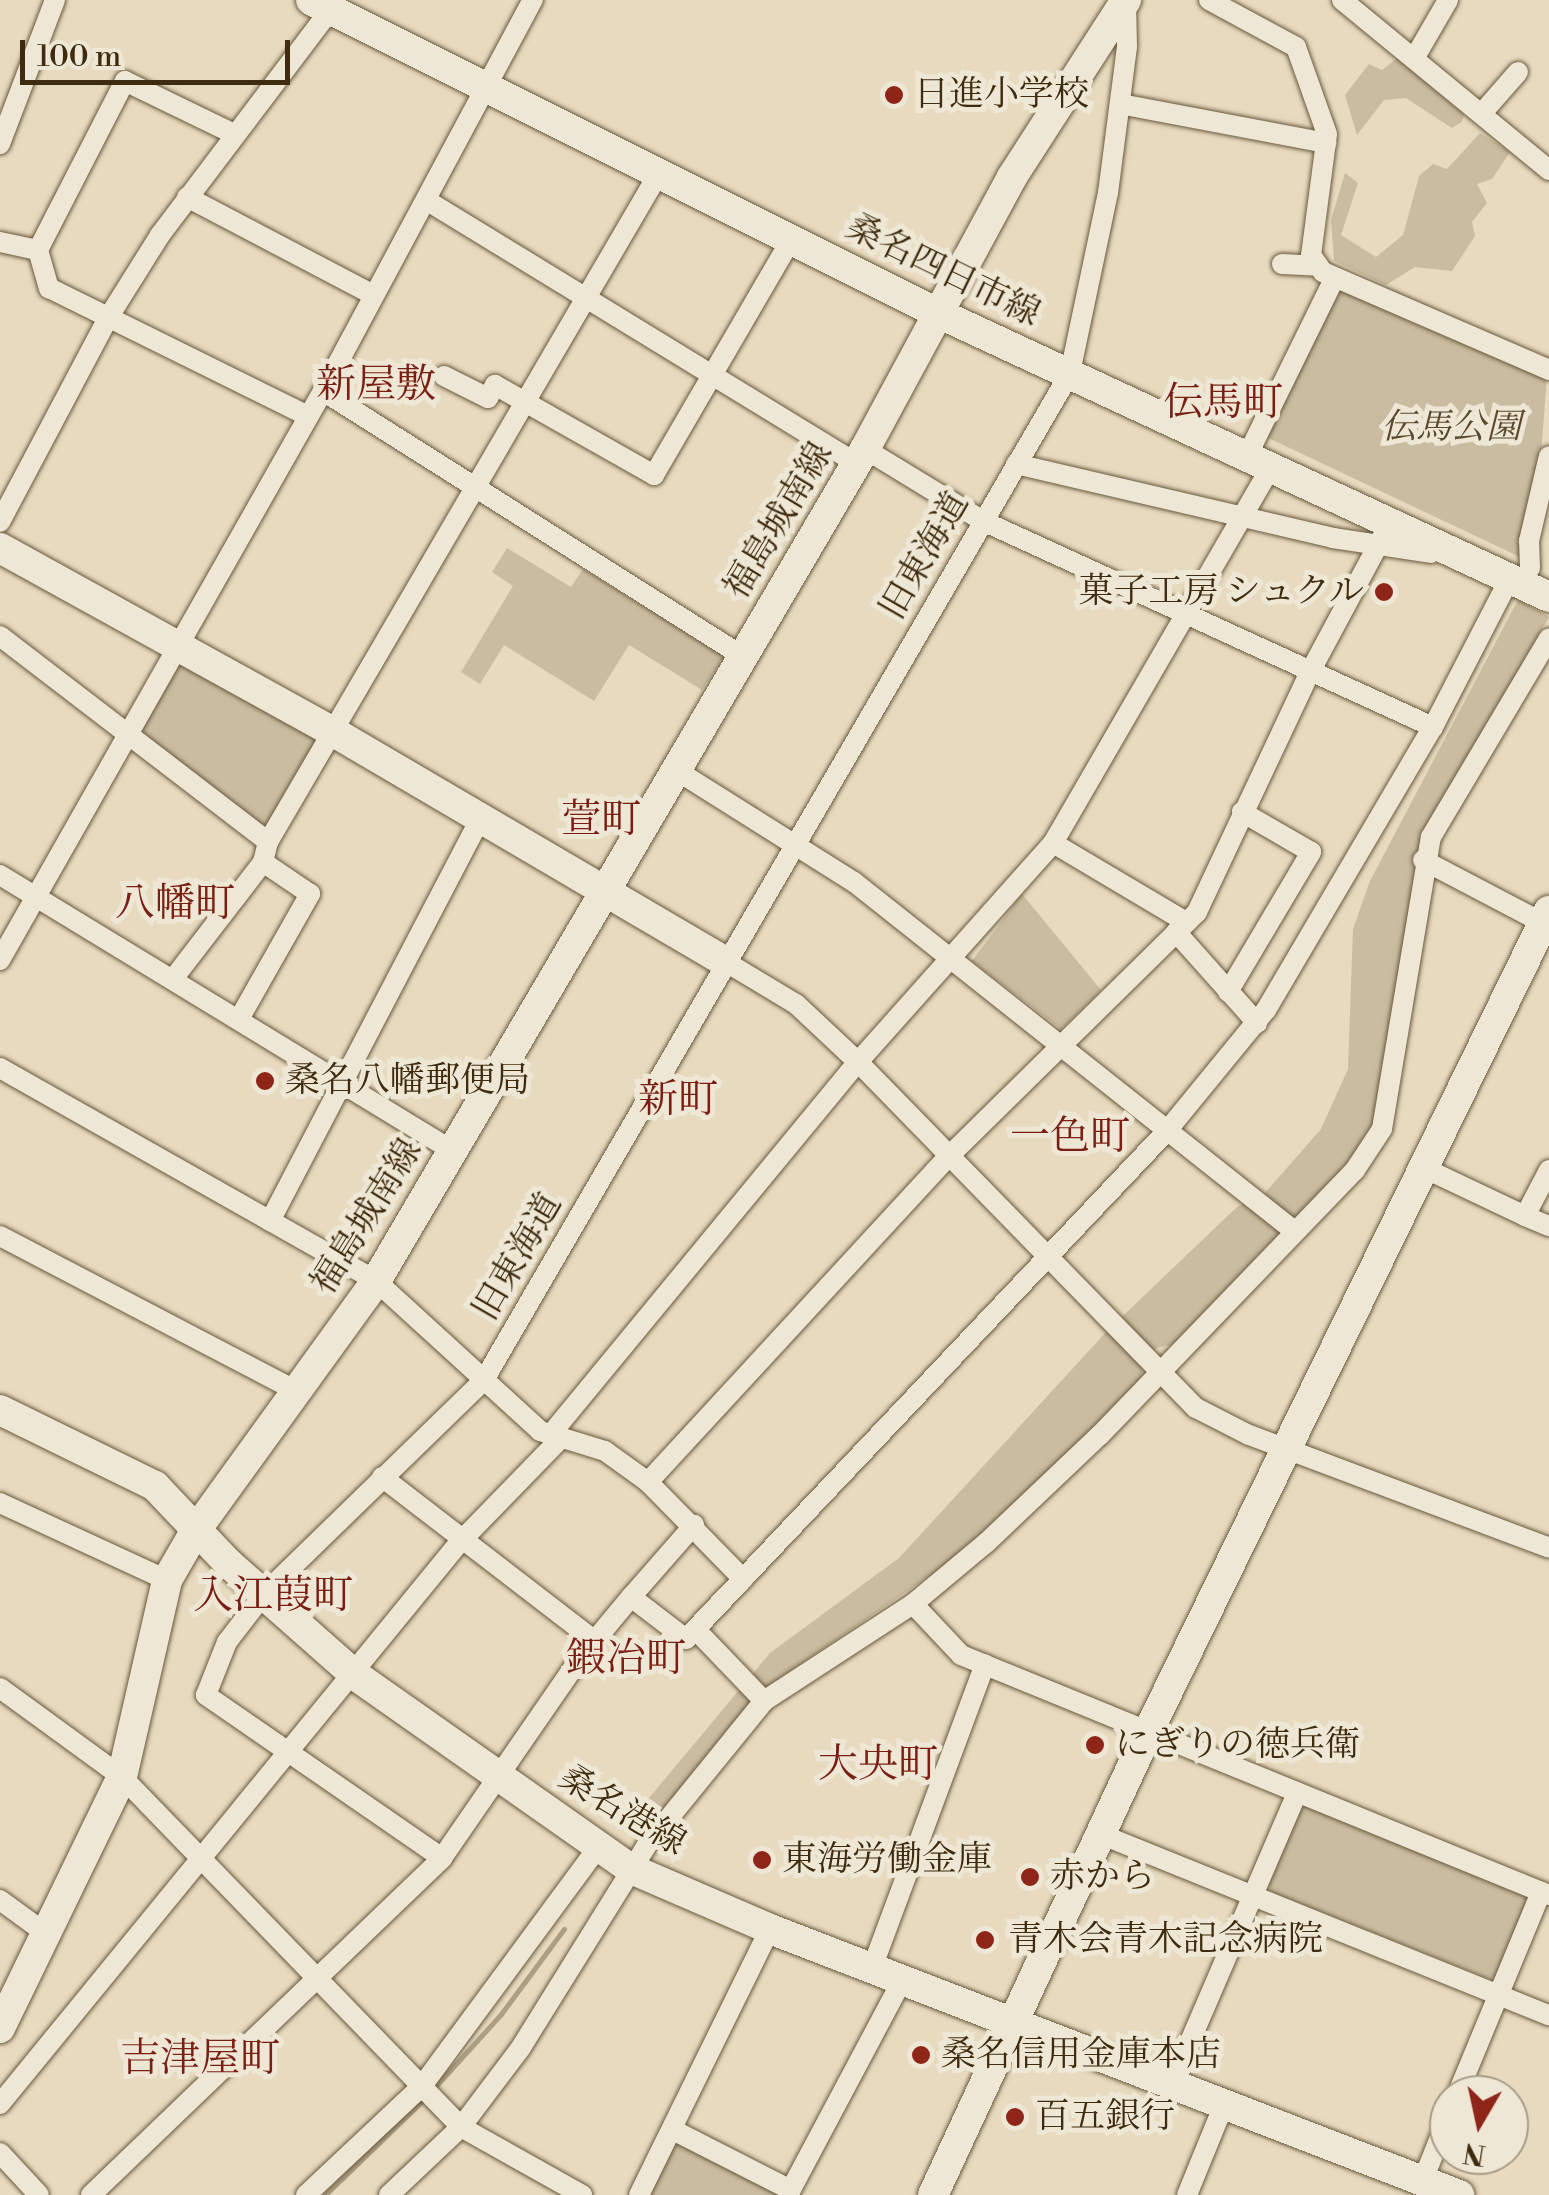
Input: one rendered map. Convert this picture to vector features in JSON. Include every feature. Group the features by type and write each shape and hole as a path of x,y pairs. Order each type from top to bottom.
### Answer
{"main road":[{"name":"福島城南線","path":"0,2028 122,1777 166,1580 196,1530 376,1281 861,456 1012,178 1126,1"},
{"name":"桑名四日市線","path":"320,5 940,314 1259,462 1385,532 1477,565 1520,574 1549,596"},
{"path":"0,548 337,734 479,821 726,962"},
{"path":"933,2195 1148,1732 1546,917"},
{"name":"桑名港線","path":"0,1410 155,1486 196,1530 355,1675 631,1869 770,1929 1173,2080 1459,2195"}],"street":[{"path":"0,144 55,0"},
{"path":"0,960 323,391 533,0"},
{"path":"1209,0 1296,47 1326,143 1311,255 1326,272"},
{"path":"1342,0 1549,170"},
{"path":"1415,57 1448,0"},
{"name":"旧東海道","path":"290,1755 206,1695 227,1642 264,1594 484,1380 1070,373 1087,316 1120,104 1126,1"},
{"path":"0,522 108,318 320,5"},
{"path":"1483,112 1518,72"},
{"path":"234,134 125,81 38,250 49,288 308,416"},
{"path":"1120,104 1326,143"},
{"path":"173,979 265,852 337,734 659,173"},
{"path":"188,197 372,294"},
{"path":"426,200 715,376 983,521 1433,727"},
{"path":"444,376 488,398 495,385 654,474 792,240"},
{"path":"0,242 38,250"},
{"path":"1282,264 1326,272 1549,370"},
{"path":"0,2104 206,1859 465,1536 556,1436 858,1062 953,960 1053,843 1246,515 1259,462 1326,272"},
{"path":"323,391 742,656"},
{"path":"631,1597 686,1639 696,1630 1166,1132 1257,1023 1520,574 1549,456"},
{"path":"1016,464 1333,538 1385,532"},
{"path":"648,1482 951,1154 1196,912 1310,672 1385,532"},
{"path":"0,636 128,734 310,894 239,1019"},
{"path":"389,2195 461,2127 520,2050 631,1869 764,1701 913,1604 1052,1483 1355,1170 1382,1129 1424,860 1431,837 1549,638"},
{"path":"676,770 797,843 953,960 1293,1230"},
{"path":"1228,992 1311,852 1242,812"},
{"path":"270,1221 479,821"},
{"path":"1053,843 1181,927 1228,992 1257,1023"},
{"path":"1424,860 1546,917"},
{"path":"0,875 453,1151"},
{"path":"726,962 796,1004 858,1062 1196,1408 1549,1548"},
{"path":"0,1068 376,1281 484,1380 556,1436 606,1450 648,1482 743,1579"},
{"path":"1424,1168 1549,1226"},
{"path":"1526,1216 1549,1170"},
{"path":"0,1236 296,1391"},
{"path":"382,1477 465,1536 595,1641"},
{"path":"0,1503 166,1580"},
{"path":"91,2195 442,1858 595,1641 694,1525"},
{"path":"913,1604 961,1654 1545,1893 1465,2075"},
{"path":"696,1630 764,1701"},
{"path":"872,1968 985,1664"},
{"path":"0,1688 122,1777 206,1859 461,2127 542,2186 582,2195"},
{"path":"290,1755 442,1858"},
{"path":"1173,2080 1298,1793"},
{"path":"1100,1834 1549,2015"},
{"path":"306,2195 422,2086 598,1847"},
{"path":"0,1900 48,1935"},
{"path":"640,2195 770,1929"},
{"path":"673,2130 790,2192 903,1979"},
{"path":"1187,2195 1225,2102"},
{"path":"0,2153 39,2195"},
{"path":"1423,2180 1429,2165"}],"green space":[{"path":"1397,58 1464,114 1462,122 1452,128 1406,98 1384,100 1357,135 1345,95 1369,64 1382,70"},
{"path":"1480,133 1510,152 1492,179 1477,184 1487,203 1472,222 1475,236 1452,271 1415,267 1386,285 1334,261 1331,220 1345,173 1358,183 1341,235 1376,257 1403,235 1419,176 1433,164 1447,169"},
{"name":"伝馬公園","path":"1341,288 1547,376 1540,468 1520,557 1264,436 1333,292"},
{"path":"507,548 571,587 583,569 724,656 702,690 629,645 594,701 504,645 480,684 461,672 513,586 492,572"},
{"path":"1518,600 1549,617 1420,840 1375,1124 1362,1148 1172,1345 1156,1348 1143,1364 1141,1382 970,1548 767,1687 639,1841 624,1828 770,1653 899,1558 1107,1331 1237,1207 1265,1193 1321,1129 1348,1069 1353,929 1370,881"},
{"path":"186,664 320,737 266,828 145,736 142,728 175,667"},
{"path":"1022,894 1101,990 1061,1029 972,961"},
{"path":"1308,1806 1525,1894 1528,1901 1498,1975 1490,1979 1272,1892 1268,1883 1299,1808"},
{"path":"677,2139 779,2195 648,2195"}],"waterway":[{"path":"434,2088 501,2014 564,1929"},
{"path":"325,2195 423,2100"}],"place":[{"name":"日進小学校","path":"894,95"},
{"name":"菓子工房 シュクル","path":"1384,592"},
{"name":"桑名八幡郵便局","path":"265,1081"},
{"name":"にぎりの徳兵衛","path":"1095,1745"},
{"name":"東海労働金庫","path":"762,1860"},
{"name":"赤から","path":"1030,1877"},
{"name":"青木会青木記念病院","path":"985,1940"},
{"name":"桑名信用金庫本店","path":"921,2055"},
{"name":"百五銀行","path":"1015,2117"}],"district":[{"name":"新屋敷","path":"376,385"},
{"name":"伝馬町","path":"1223,403"},
{"name":"萱町","path":"601,820"},
{"name":"八幡町","path":"175,904"},
{"name":"新町","path":"678,1100"},
{"name":"一色町","path":"1070,1137"},
{"name":"入江葭町","path":"273,1596"},
{"name":"鍜冶町","path":"626,1659"},
{"name":"大央町","path":"878,1765"},
{"name":"吉津屋町","path":"200,2059"}]}
